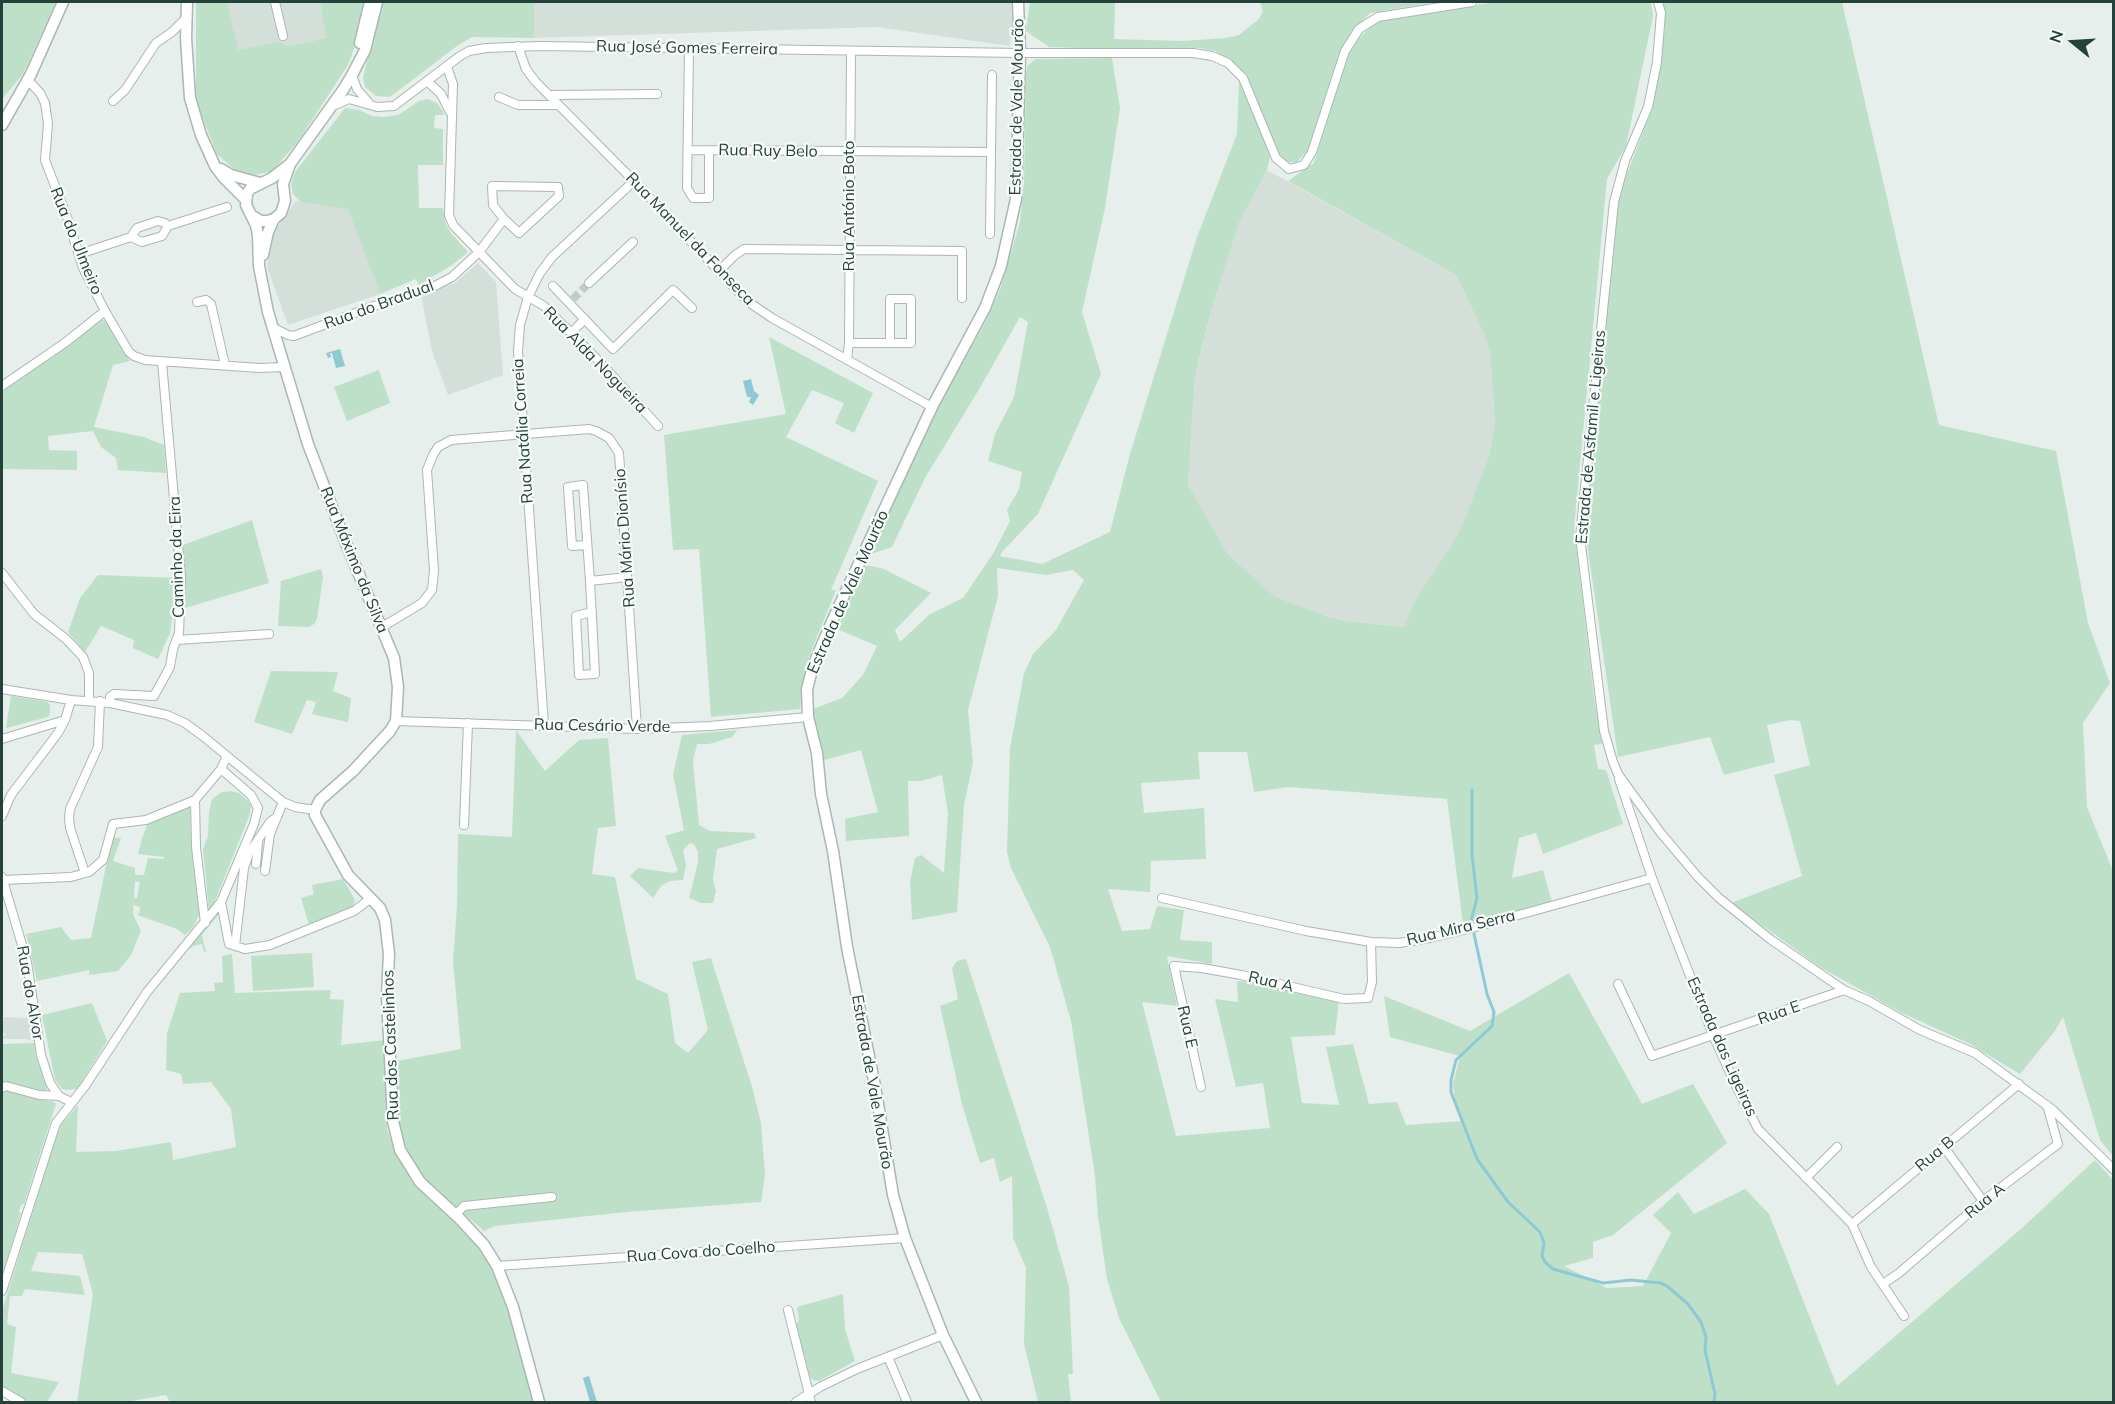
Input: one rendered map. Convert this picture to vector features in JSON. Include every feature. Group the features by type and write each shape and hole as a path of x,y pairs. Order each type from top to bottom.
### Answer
{"street":[{"path":"2,125 30,77 63,2"},
{"path":"187,2 186,38 190,98 201,135 215,166 246,200 250,214 261,221 274,219 281,213 284,207 283,184 290,164 330,109 365,50 377,2"},
{"path":"275,2 283,36"},
{"path":"370,2 353,72 361,96 372,105"},
{"name":"Estrada de Vale Mourão","path":"976,1402 943,1335 905,1238 889,1176 875,1086 847,947 833,850 821,795 817,753 808,717 807,689 813,666 932,407 994,289 1007,246 1016,199 1020,53 1018,2"},
{"name":"Rua José Gomes Ferreira","path":"330,109 349,99 382,107 394,105 428,82 460,56 476,49 518,46 1193,53 1212,56 1228,63 1243,78 1276,158 1289,169 1304,165 1312,152 1345,51 1359,29 1378,17 1472,2"},
{"name":"Estrada de Asfamil e Ligeiras","path":"1658,2 1661,13 1657,62 1648,107 1625,161 1614,202 1580,537 1604,731 1618,774 1660,832 1719,898 1770,939 1844,990 1869,1000 1920,1030 1975,1053 2047,1105 2114,1170"},
{"path":"112,101 124,90 156,43 172,32 186,17"},
{"path":"172,32 186,38"},
{"name":"Rua Manuel da Fonseca","path":"518,46 526,69 549,95 747,301 764,313 932,407"},
{"path":"689,49 687,188 693,198 709,198 709,150"},
{"name":"Rua António Boto","path":"847,360 851,51"},
{"name":"Rua Alda Nogueira","path":"447,67 453,84 449,215 455,229 515,289 544,306 658,426"},
{"path":"990,234 992,75"},
{"name":"Rua do Ulmeiro","path":"30,77 45,104 48,124 45,159 83,268 124,345 134,356 145,360 268,369 284,367"},
{"path":"428,82 441,94 451,115"},
{"path":"549,95 657,94"},
{"path":"2,109 14,97 20,95"},
{"path":"500,97 518,105 558,105"},
{"name":"Rua Ruy Belo","path":"688,150 991,152"},
{"path":"246,200 250,189 290,164"},
{"path":"215,166 231,175 275,185 283,194"},
{"name":"Rua Natália Correia","path":"544,725 523,435 518,351 520,325 528,297 540,273 552,257 634,181"},
{"path":"492,186 558,187 559,196 519,233 504,219 493,205 492,186"},
{"path":"131,237 142,242 162,236 168,226 227,207"},
{"name":"Rua Máximo da Silva","path":"250,214 258,235 258,257 272,327 321,482 382,627 397,669 396,721"},
{"name":"Rua Máximo da Silva","path":"263,285 266,240 274,219"},
{"name":"Rua do Bradual","path":"272,327 294,336 374,306 431,288 452,277 479,252 504,219"},
{"path":"79,254 131,237 137,228 158,221 168,226"},
{"path":"589,284 633,242"},
{"path":"719,271 744,249 962,251 962,298"},
{"path":"553,286 571,300 613,349 673,290 692,309"},
{"path":"849,343 890,343 911,343 911,299 890,299 890,343"},
{"path":"197,302 206,300 212,304 225,365"},
{"path":"2,387 105,311"},
{"path":"571,333 585,319"},
{"name":"Caminho da Eira","path":"110,703 110,697 114,694 154,696 170,667 179,633 181,579 162,362"},
{"name":"Rua Mário Dionísio","path":"523,435 589,429 603,434 614,443 619,453 637,729"},
{"path":"382,627 422,603 432,590 434,572 428,470 438,447 451,440 523,435"},
{"path":"587,545 572,546 568,487 583,485 592,612 595,674 579,675 576,616 592,612"},
{"path":"2,573 34,614 66,639 83,657 89,673 89,701"},
{"path":"590,581 627,577"},
{"path":"177,640 269,634"},
{"path":"2,689 71,700 100,701 167,715 185,723 283,802 295,807 315,810 325,795 353,771 384,739 396,721"},
{"path":"2,816 11,795 58,733 71,700"},
{"path":"86,873 70,828 69,818 70,808 98,747 100,701"},
{"name":"Rua Cesário Verde","path":"396,721 637,729 710,726 808,717"},
{"path":"2,739 65,720"},
{"path":"464,825 468,723"},
{"path":"2,877 71,877 86,873 103,860 113,824 146,820 195,800 221,770 226,756"},
{"path":"2,1291 56,1123 85,1086 147,992 221,903 254,824 258,808 251,795 221,770"},
{"name":"Estrada das Ligeiras","path":"1618,774 1652,878 1713,1035 1758,1129 1852,1224 1871,1267 1904,1316"},
{"path":"195,800 196,847 205,923"},
{"path":"265,871 270,834 283,802"},
{"name":"Rua dos Castelinhos","path":"315,810 317,820 348,875 380,908 387,933 389,954 387,996 393,1121 400,1150 412,1173 484,1245 497,1266 513,1307 539,1402"},
{"path":"235,946 244,868 249,853 270,822 277,817"},
{"path":"256,864 259,838"},
{"name":"Rua do Alvor","path":"2,877 27,962 41,1055 50,1083 59,1096"},
{"name":"Rua Mira Serra","path":"1162,898 1306,931 1371,942 1399,943 1430,938 1652,878"},
{"path":"221,903 229,944 245,949 270,945 354,911 370,898"},
{"name":"Rua A","path":"1174,966 1241,975 1344,999 1368,998 1371,982 1371,942"},
{"name":"Rua E","path":"1174,966 1201,1087"},
{"name":"Rua E","path":"1618,984 1652,1056 1844,990"},
{"name":"Rua B","path":"1852,1224 2019,1084"},
{"path":"2,1088 6,1086 39,1095 59,1096 71,1102"},
{"name":"Rua A","path":"1883,1284 1983,1201 2058,1144 2047,1105"},
{"path":"1806,1178 1837,1147"},
{"path":"1944,1147 1983,1201"},
{"path":"455,1215 464,1206 552,1197"},
{"name":"Rua Cova do Coelho","path":"497,1266 905,1238"},
{"path":"788,1310 810,1399"},
{"path":"796,1402 810,1399 857,1369 943,1335"},
{"path":"888,1357 907,1402"},
{"path":"2,1390 21,1402"}],"shaded area":[{"path":"226,2 320,2 326,38 288,46 236,51"},
{"path":"534,2 1015,2 1010,46 877,27 534,38"},
{"path":"1267,170 1456,275 1490,351 1495,422 1489,456 1460,530 1416,598 1405,627 1346,621 1326,616 1274,596 1227,553 1188,484 1195,377 1213,305 1239,223"},
{"path":"296,201 348,208 380,294 288,325 267,267 275,231"},
{"path":"478,263 496,282 503,375 448,395 432,351 421,295 456,282"},
{"path":"27,1014 32,1014 34,1041 2,1039 2,1036 5,1036 5,1033 2,1033 4,1017 26,1018"}],"green space":[{"path":"2,2 56,2 23,74 2,99"},
{"path":"196,2 227,2 238,50 278,42 288,46 326,38 320,2 364,2 357,40 348,65 297,143 271,172 253,175 235,170 217,154 196,101"},
{"path":"381,2 534,2 534,38 472,37 390,97 376,96 365,87 363,78"},
{"path":"1030,2 1115,2 1114,39 1182,41 1239,35 1258,20 1263,12 1260,2 1436,2 1370,13 1355,29 1340,51 1308,150 1297,162 1288,162 1279,154 1247,77 1231,61 1215,51 1200,48 1049,47 1026,31"},
{"path":"1497,2 1651,2 1653,16 1626,146 1607,179 1574,528 1602,744 1594,745 1598,769 1606,770 1623,824 1543,854 1536,833 1519,838 1512,878 1543,870 1552,902 1463,924 1447,799 1288,787 1254,792 1247,752 1198,752 1200,779 1141,783 1144,813 1204,808 1206,859 1151,861 1150,892 1108,889 1122,931 1150,929 1157,906 1184,910 1180,940 1212,942 1212,964 1167,956 1177,1006 1142,1002 1176,1136 1270,1128 1263,1083 1236,1087 1215,999 1238,1002 1237,981 1259,982 1339,1000 1335,1035 1291,1037 1302,1103 1339,1105 1326,1047 1353,1044 1369,1104 1397,1102 1406,1125 1462,1121 1455,1102 1453,1084 1460,1056 1390,1037 1384,996 1470,1031 1569,973 1642,1104 1693,1084 1727,1143 1613,1235 1593,1242 1593,1258 1564,1266 1607,1288 1643,1286 1671,1233 1653,1215 1678,1192 1694,1214 1745,1189 1769,1214 1837,1386 2022,1228 2095,1160 2113,1180 2113,1402 1161,1402 1119,1318 1107,1279 1095,1176 1071,1021 1050,947 1011,868 1007,852 1010,748 1024,674 1033,654 1056,630 1084,580 1073,570 1046,575 997,568 998,596 968,710 973,763 964,805 957,912 912,920 910,882 915,858 921,855 944,873 948,814 942,775 921,781 908,781 909,836 846,841 845,819 878,812 861,750 824,760 813,709 842,698 863,675 877,646 837,629 866,565 884,569 931,593 895,630 900,642 930,614 963,598 994,552 1010,521 1007,510 1019,489 1022,472 988,461 995,434 1014,397 1028,322 1020,317 925,478 892,547 871,554 940,402 985,323 1000,290 1020,222 1024,183 1028,65 1036,59 1112,58 1120,108 1105,208 1082,312 1101,374 1038,514 1000,556 1042,564 1110,532 1130,454 1197,237 1237,134 1239,79 1270,157 1267,170 1239,223 1202,347 1195,377 1188,484 1227,553 1274,596 1326,616 1346,621 1404,627 1416,598 1460,530 1489,456 1495,422 1490,351 1456,275 1288,181 1314,163 1348,53 1367,30 1386,18"},
{"path":"1661,2 1842,2 1939,425 2056,451 2088,623 2110,683 2083,723 2087,807 2113,871 2113,1156 2100,1140 2063,1017 2055,1031 2020,1074 1970,1044 1900,1012 1820,967 1731,903 1802,876 1774,775 1810,765 1800,721 1791,720 1767,725 1775,762 1724,775 1710,737 1618,757 1585,529 1614,228 1622,186 1652,110 1665,28"},
{"path":"428,99 437,103 444,115 435,115 434,128 443,129 443,165 418,165 419,208 443,208 446,225 468,252 452,265 419,285 416,279 380,294 348,209 301,202 293,194 291,184 295,172 345,108 384,117 398,115 419,101"},
{"path":"101,320 105,320 130,361 113,365 94,427 144,437 164,445 166,473 118,470 116,458 101,447 93,431 48,436 49,450 77,451 77,470 2,469 2,396 4,389"},
{"path":"769,337 873,393 854,433 835,423 844,403 812,390 786,437 878,481 831,590 836,590 805,667 800,709 711,717 699,549 673,550 664,435 786,414"},
{"path":"379,370 390,403 347,421 334,387"},
{"path":"252,520 269,583 185,608 183,545"},
{"path":"321,569 323,576 317,619 314,624 309,627 278,626 281,581"},
{"path":"98,575 178,578 170,633 158,659 133,648 134,640 101,626 85,652 68,632 80,598"},
{"path":"271,671 338,672 333,691 351,698 348,722 312,714 316,702 307,700 292,734 254,722"},
{"path":"11,696 47,702 50,704 50,714 48,717 6,728"},
{"path":"516,730 545,771 579,740 608,738 616,826 598,828 592,874 615,877 636,979 668,994 675,1043 688,1053 708,1030 692,962 711,958 753,1090 761,1123 765,1175 761,1202 626,1212 495,1226 484,1231 434,1188 412,1161 402,1138 398,1116 397,1061 461,1049 453,961 457,906 458,834 512,837"},
{"path":"737,730 732,737 709,744 697,744 693,761 699,825 710,831 754,833 756,838 717,849 713,879 716,891 713,903 701,903 689,898 698,862 698,852 694,844 690,843 683,850 686,865 683,880 670,881 661,886 653,898 630,876 638,868 674,873 678,870 665,836 684,830 673,775 682,735"},
{"path":"222,792 239,793 251,805 250,814 209,911 203,849 208,836 209,812 212,799"},
{"path":"190,806 191,845 201,910 194,926 185,935 177,929 137,915 140,907 134,905 134,898 137,898 140,882 135,881 133,914 141,931 131,955 118,971 89,975 89,970 37,981 26,934 61,927 71,940 91,938 112,837 121,838 113,861 135,868 135,875 144,875 148,858 164,859 164,857 138,854 148,823"},
{"path":"343,879 355,900 353,907 309,925 301,898 314,894 312,885"},
{"path":"221,910 202,935 206,952 202,944 187,950"},
{"path":"312,953 314,987 253,991 251,956"},
{"path":"232,954 235,993 331,990 330,999 344,1000 341,1045 384,1040 387,1128 393,1147 416,1185 479,1246 487,1258 506,1303 534,1402 170,1402 166,1395 126,1402 77,1402 93,1294 82,1254 38,1252 31,1271 80,1276 85,1295 25,1289 22,1296 10,1296 7,1324 16,1327 11,1373 59,1382 47,1402 27,1402 2,1387 2,1311 54,1142 62,1124 78,1105 76,1152 116,1151 171,1142 173,1160 236,1147 231,1109 211,1082 183,1084 181,1074 166,1070 167,1033 180,993 215,991 214,983 223,982 222,956"},
{"path":"966,959 1047,1208 1069,1286 1073,1374 1068,1374 1071,1402 1038,1402 1024,1344 1026,1268 1013,1238 1012,1176 1000,1182 994,1158 980,1163 962,1104 940,1006 958,999 952,968 957,961"},
{"path":"92,1003 107,1041 77,1089 62,1089 55,1080 42,1015"},
{"path":"34,1043 36,1057 48,1087 47,1090 41,1092 9,1083 2,1085 2,1044"},
{"path":"6,1090 56,1104 24,1204 21,1205 19,1212 21,1213 2,1277 2,1092"},
{"path":"843,1294 845,1329 855,1361 819,1381 813,1380 810,1377 796,1328 799,1319 797,1307"}],"water":[{"path":"340,349 345,366 336,368 332,353 328,358 326,353"},
{"path":"751,379 754,391 759,395 753,405 749,402 751,397 747,397 743,381"},
{"path":"589,1376 597,1402 590,1402 583,1378"}],"waterway":[{"path":"1471,921 1477,898 1472,855 1472,790"},
{"path":"1474,934 1487,994 1494,1012 1492,1026 1456,1060 1451,1080 1451,1092 1477,1159 1508,1202 1540,1232 1544,1243 1542,1256 1553,1269 1603,1283 1631,1280 1660,1283 1667,1286 1688,1304 1701,1322 1706,1337 1705,1350 1715,1394 1714,1402"}],"tunnel":[{"path":"573,299 589,283"}]}
